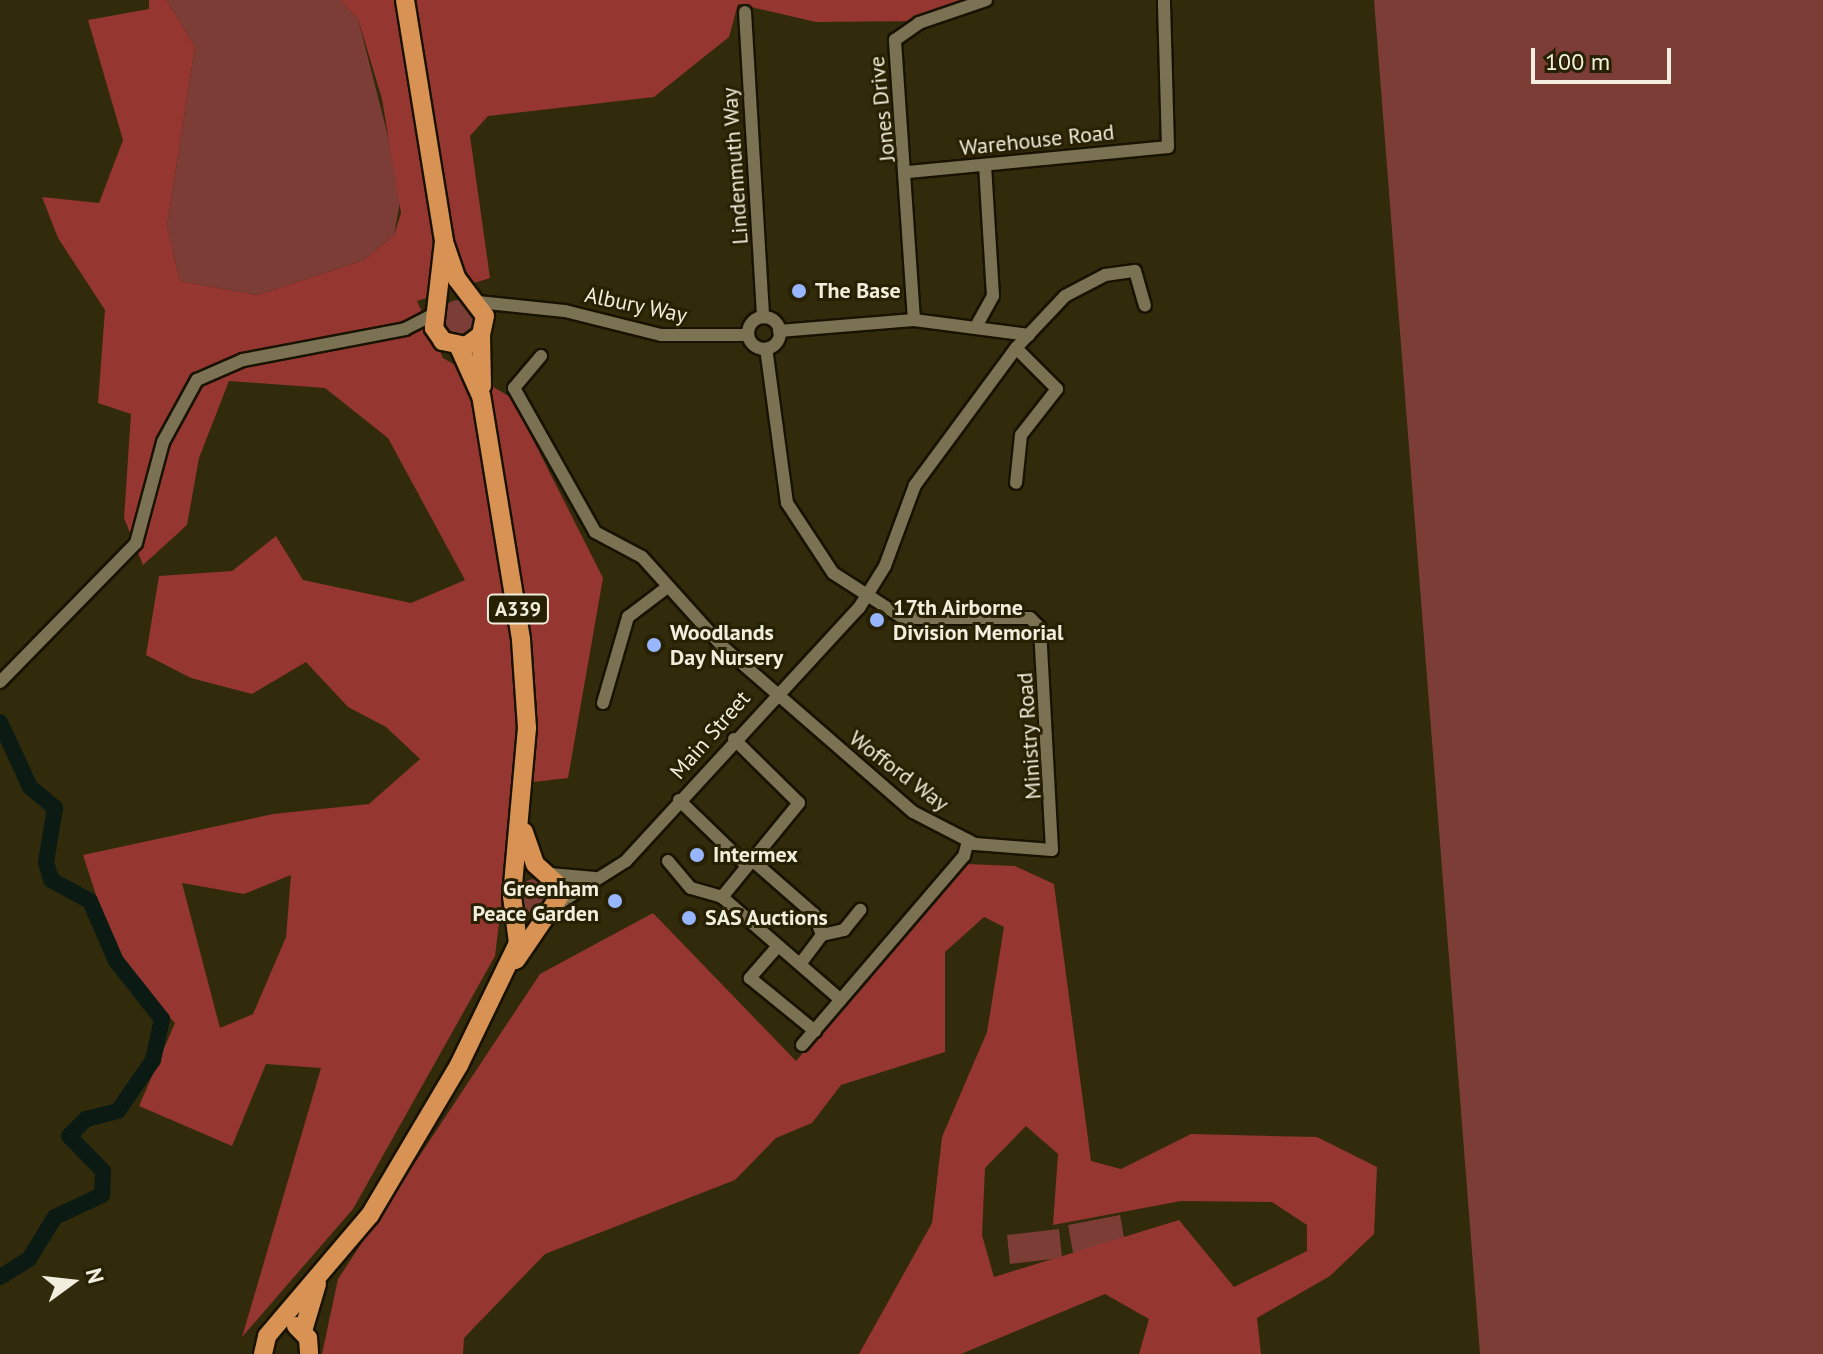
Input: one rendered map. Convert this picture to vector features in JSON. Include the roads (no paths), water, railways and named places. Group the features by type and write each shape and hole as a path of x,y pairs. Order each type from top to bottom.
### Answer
{"highway":[{"path":"405,0 444,242 435,310 437,334 459,347 484,328 473,298 444,242"},
{"path":"435,310 473,298"},
{"name":"A339","path":"484,328 481,396 521,639 522,825 513,889"},
{"name":"A339","path":"459,347 481,396"},
{"name":"A339","path":"522,825 544,872"},
{"path":"264,1353 272,1330 370,1215 510,968 556,907 559,890 544,872 521,876 513,889 517,909 510,968"},
{"path":"517,909 540,918 556,907"},
{"path":"309,1345 324,1270"},
{"path":"272,1330 288,1324 309,1345"}],"street":[{"name":"Jones Drive","path":"914,320 903,187 909,172 895,40 919,23 986,0"},
{"name":"Warehouse Road","path":"909,172 1168,147 1164,0"},
{"name":"Lindenmuth Way","path":"745,12 763,317"},
{"path":"978,323 993,296 985,166"},
{"name":"Main Street","path":"556,907 626,861 774,692 866,598 915,485 1016,348 1065,296 1122,270 1143,282 1145,306"},
{"name":"Albury Way","path":"473,298 516,308 565,311 661,335 748,335"},
{"name":"Albury Way","path":"484,328 516,308"},
{"path":"405,329 435,310"},
{"path":"766,348 748,335 763,317 779,331 914,320 978,323 1029,335"},
{"path":"0,682 136,543 163,442 197,380 243,360 405,329 437,334"},
{"path":"779,331 766,348 787,503 816,555 866,598"},
{"path":"1016,348 1057,389 1021,435 1016,483"},
{"name":"Wofford Way","path":"541,356 514,388 531,428 587,524 642,557 666,588 774,692 878,785 968,841 1042,853 1057,840"},
{"path":"603,703 628,617 666,588"},
{"name":"Ministry Road","path":"866,598 922,621 1030,618 1040,628 1057,840"},
{"path":"722,897 799,803 734,739"},
{"path":"679,800 814,914 822,935"},
{"path":"802,1045 964,856 968,841"},
{"path":"668,861 691,888 722,897 841,1000"},
{"path":"544,872 598,878"},
{"path":"801,963 822,935 844,930 860,910"},
{"path":"778,946 750,978 815,1031"}],"waterway":[{"path":"0,722 30,787 55,808 46,862 51,880 90,901 116,961 162,1019 153,1060 118,1111 86,1119 69,1136 103,1171 102,1195 55,1217 29,1259 0,1277"}],"place":[{"name":"The Base","path":"799,291"},
{"name":"17th Airborne Division Memorial","path":"877,620"},
{"name":"Woodlands Day Nursery","path":"654,645"},
{"name":"Intermex","path":"697,855"},
{"name":"Greenham Peace Garden","path":"615,901"},
{"name":"SAS Auctions","path":"689,918"}]}
